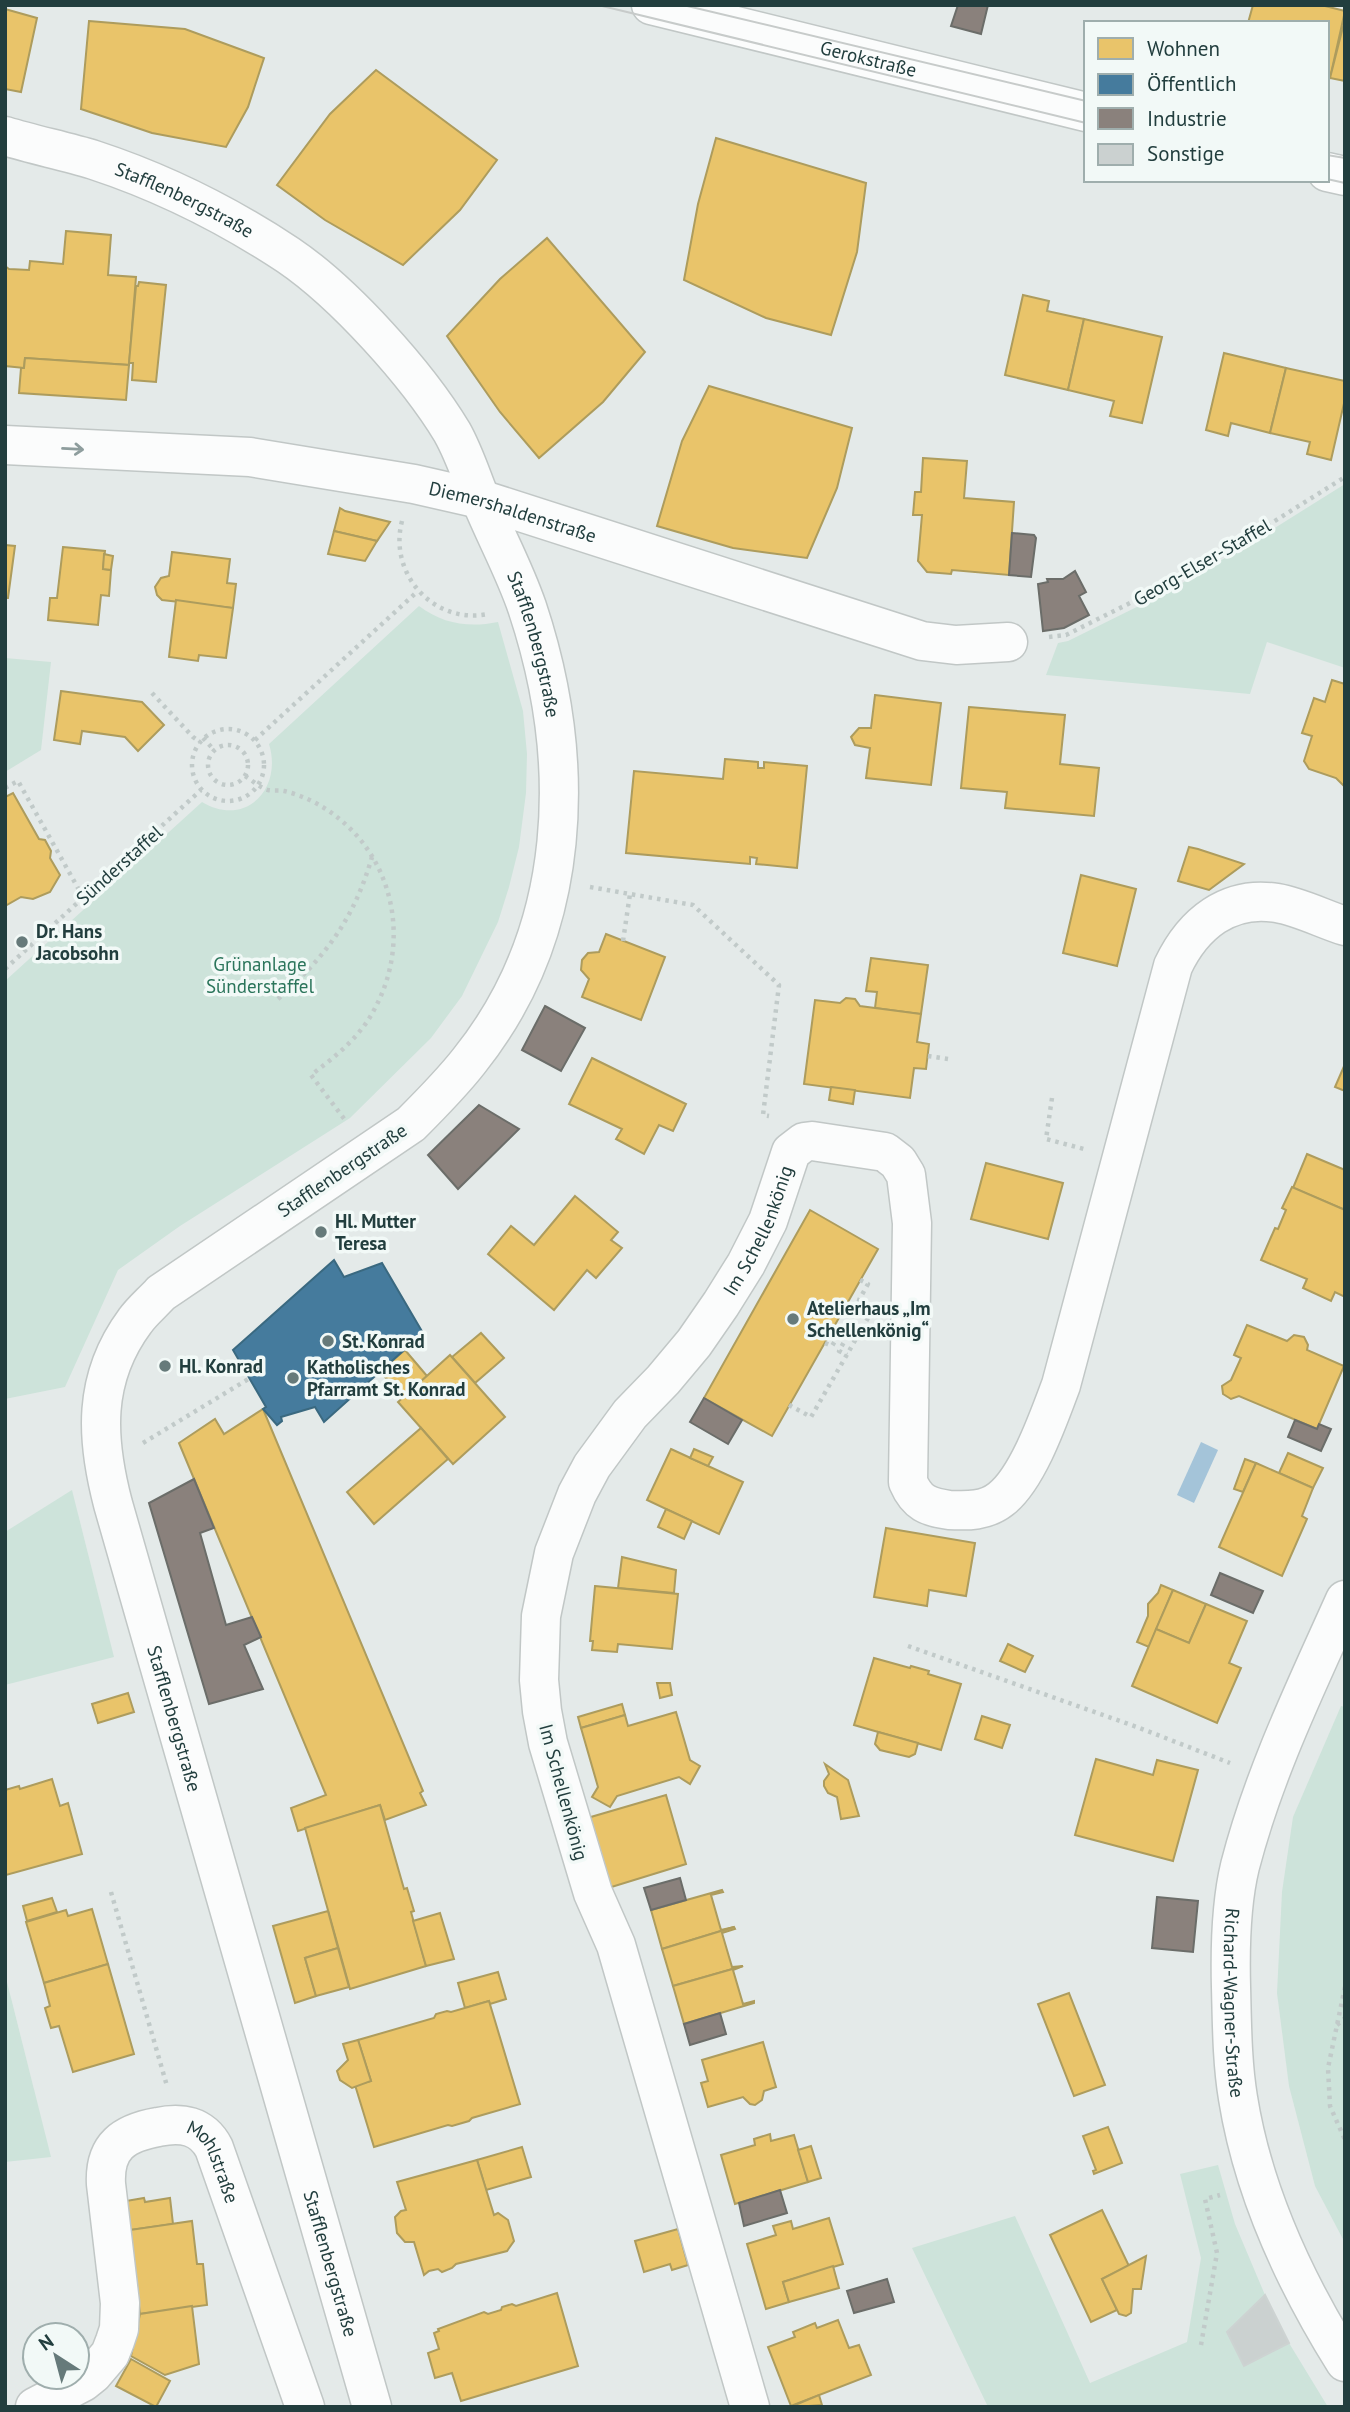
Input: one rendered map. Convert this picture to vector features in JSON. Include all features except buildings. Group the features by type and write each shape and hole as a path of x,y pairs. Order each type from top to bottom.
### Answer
{"street":[{"name":"Gerokstraße","path":"651,5 1084,112"},
{"name":"Stafflenbergstraße","path":"5,136 94,160 142,178 212,211 288,256 322,282 357,315 402,366 452,432 469,468 527,606 547,681 558,749 558,830 551,881 529,955 506,1005 471,1059 411,1124 161,1293 135,1321 112,1362 101,1401 99,1436 103,1467 372,2407"},
{"name":"Diemershaldenstraße","path":"5,445 250,457 414,484 480,499 922,641 956,645 1008,642"},
{"name":"Im Schellenkönig","path":"750,2407 616,1945 593,1893 548,1743 540,1690 541,1616 554,1553 577,1493 592,1466 630,1414 694,1343 721,1304 768,1221 791,1152 804,1142 812,1140 885,1152 898,1162 906,1175 912,1223 908,1482 913,1493 920,1502 930,1508 973,1511 1000,1500 1011,1489 1036,1448 1061,1385 1173,966 1182,946 1196,929 1214,915 1234,906 1256,902 1278,904 1345,926"},
{"name":"Richard-Wagner-Straße","path":"1345,1600 1267,1776 1239,1869 1230,1946 1231,2010 1238,2097 1247,2143 1263,2196 1303,2287 1325,2331 1345,2362"},
{"name":"Mohlstraße","path":"35,2407 93,2374 110,2354 119,2329 120,2303 105,2173 111,2154 124,2138 133,2133 178,2124 197,2129 210,2140 214,2148 305,2407"}],"path":[{"name":"Georg-Elser-Staffel","path":"1054,637 1066,635 1162,587 1246,539 1345,477"},
{"path":"405,513 399,536 401,560 418,591 444,610 471,616 495,612"},
{"path":"255,740 418,591"},
{"path":"152,693 192,737 202,740 214,750"},
{"path":"229,728 239,730 255,740 264,757 263,776 258,785 244,797 235,800 217,800 201,790 195,782 191,764 193,754 202,740 220,729 229,728"},
{"path":"229,744 243,751 248,766 245,776 235,784 227,786 213,779 207,764 214,750 229,744"},
{"path":"245,776 266,790 285,791 319,805 349,827 372,856 386,885 394,917 394,950 388,982 374,1012 354,1038 312,1075 345,1120"},
{"path":"5,788 18,780 83,897"},
{"name":"Sünderstaffel","path":"5,969 201,790"},
{"path":"278,999 315,965 335,940 351,914 372,856"},
{"path":"623,941 630,894 693,905 779,985 763,1115"},
{"path":"928,1056 948,1059"},
{"path":"1052,1098 1046,1139 1122,1158"},
{"path":"860,1280 868,1284 859,1300 866,1304"},
{"path":"789,1405 811,1417 874,1308"},
{"path":"825,1343 832,1346 841,1331 848,1335 839,1351 847,1355"},
{"path":"103,1467 250,1378"},
{"path":"908,1646 1267,1776"},
{"path":"111,1892 178,2124"},
{"path":"1345,1987 1328,2068 1330,2106 1345,2140"},
{"path":"1336,2025 1345,2018"},
{"path":"1201,2345 1217,2253 1213,2232"}],"green space":[{"path":"1345,484 1345,668 1267,642 1250,694 1046,675 1058,643 1068,641 1165,593"},
{"name":"Grünanlage Sünderstaffel","path":"419,606 447,621 477,625 498,622 523,711 527,754 526,793 519,847 498,922 462,996 431,1038 350,1118 180,1226 118,1270 65,1387 5,1399 5,981 202,802 218,809 233,810 246,807 257,800 270,776 272,760 269,744"},
{"path":"5,658 51,662 41,750 5,772"},
{"path":"72,1490 114,1657 5,1685 5,1532"},
{"path":"1341,1706 1345,1707 1345,2243 1315,2186 1289,2086 1277,1993 1282,1892 1293,1817"},
{"path":"5,1974 51,2157 5,2162"},
{"path":"1218,2165 1235,2224 1265,2295 1227,2332 1244,2366 1289,2343 1328,2407 988,2407 912,2248 1015,2216 1090,2383 1187,2342 1201,2258 1180,2174"}],"water":[{"path":"1201,1442 1218,1450 1194,1503 1177,1495"}],"tram line":[{"path":"598,5 1084,123"},
{"path":"683,5 1084,101"},
{"path":"1329,155 1345,158"},
{"path":"1329,179 1345,183"}],"place":[{"name":"Dr. Hans Jacobsohn","path":"22,942"},
{"name":"Hl. Mutter Teresa","path":"321,1232"},
{"name":"Atelierhaus „Im Schellenkönig“","path":"793,1319"},
{"name":"St. Konrad","path":"328,1341"},
{"name":"Hl. Konrad","path":"165,1366"},
{"name":"Katholisches Pfarramt St. Konrad","path":"293,1378"}]}
